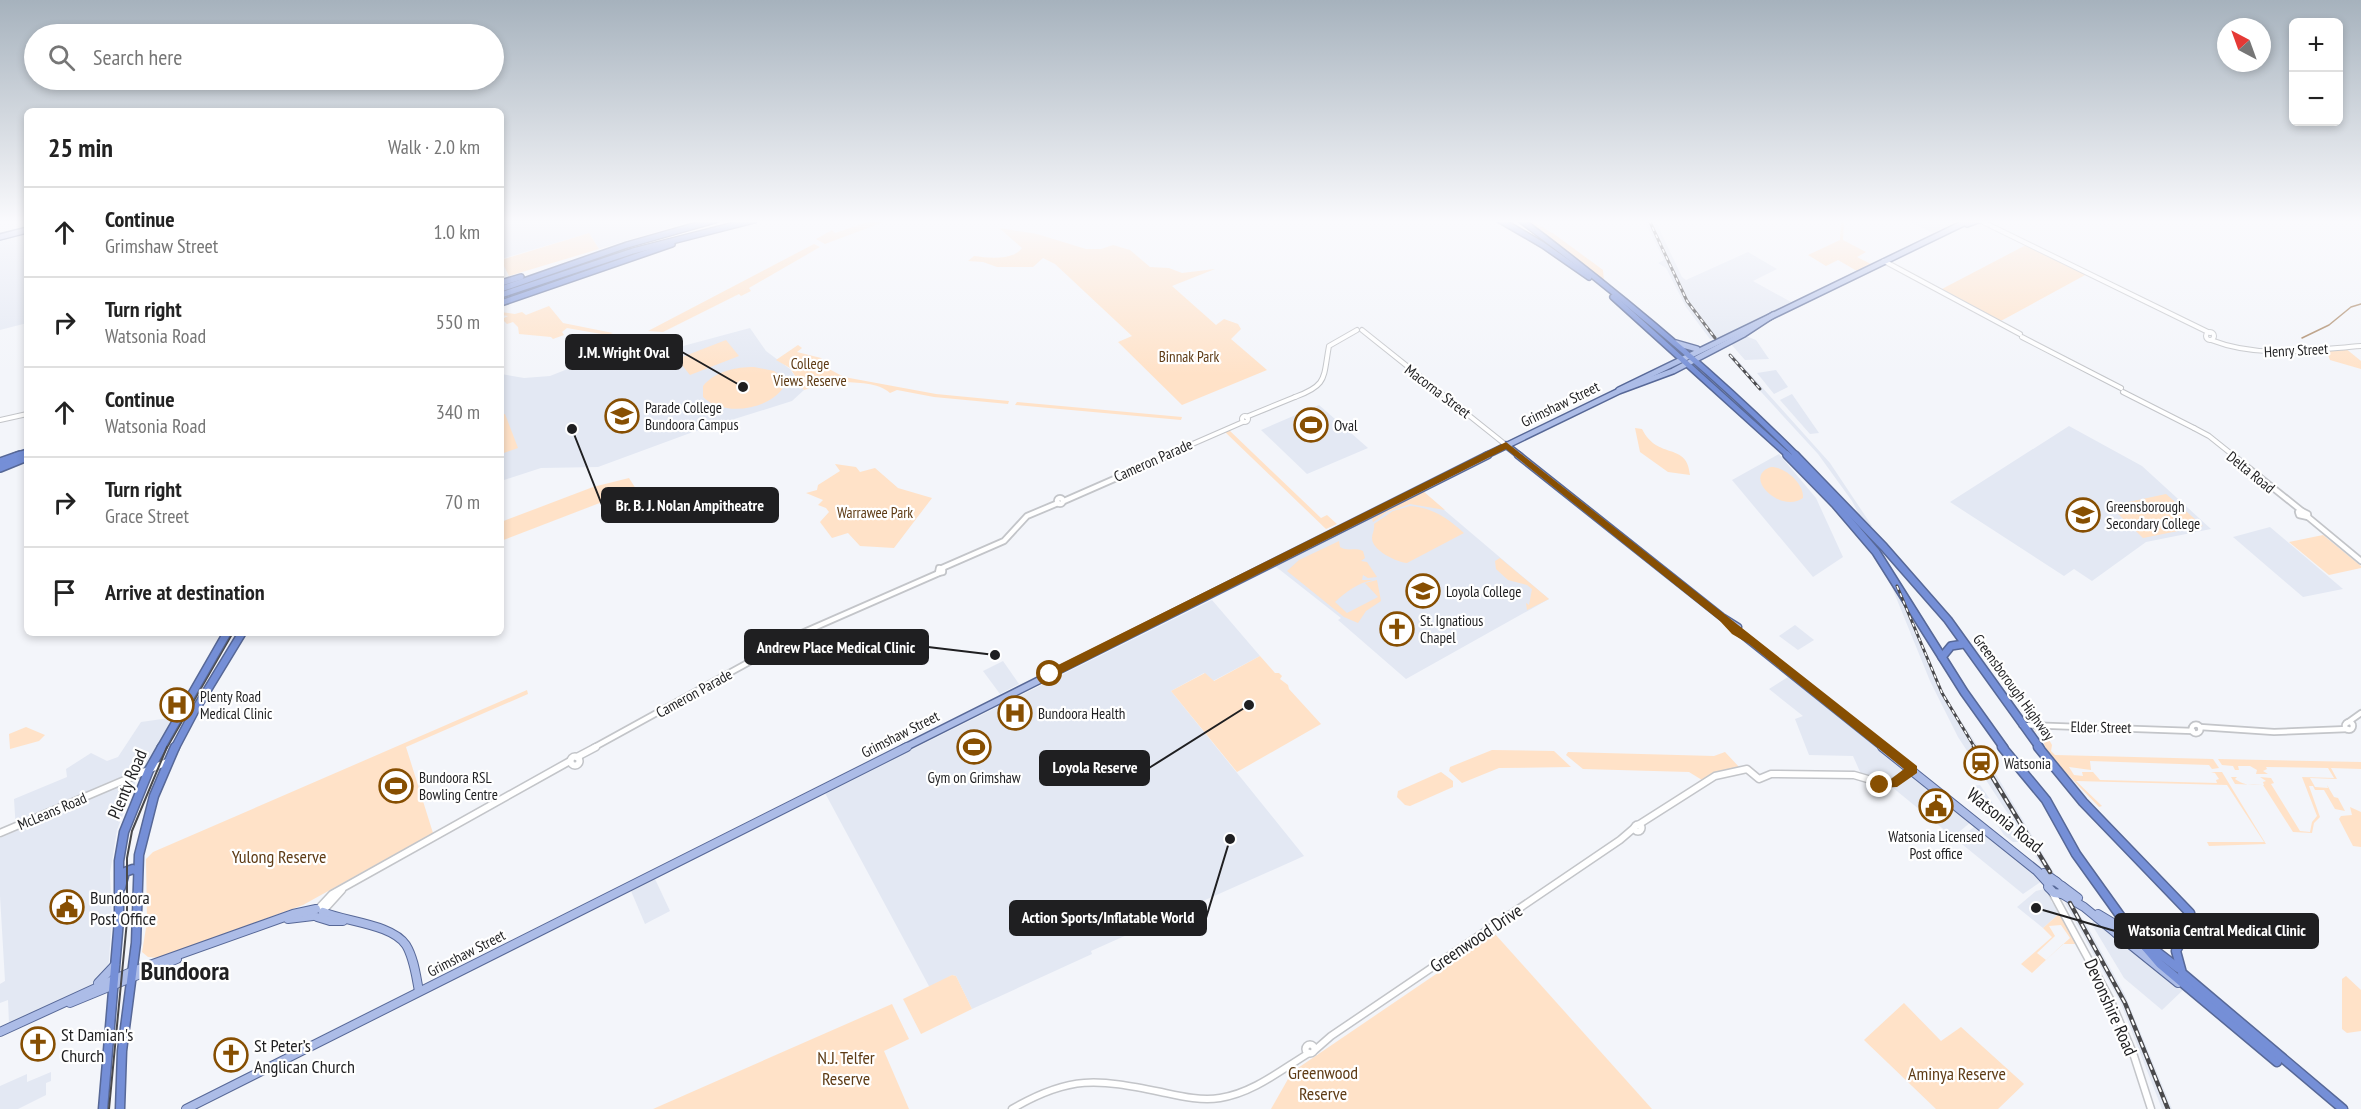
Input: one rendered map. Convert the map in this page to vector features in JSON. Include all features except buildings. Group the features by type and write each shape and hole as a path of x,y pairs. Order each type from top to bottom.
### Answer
{"highway":[{"path":"504,283 540,272"},
{"path":"504,288 549,272"},
{"path":"504,294 571,272"},
{"path":"504,302 593,272"},
{"path":"1584,272 1600,283"},
{"path":"1586,272 1670,340 1688,359"},
{"path":"1623,302 1672,350 1688,359"},
{"name":"Greensborough Highway","path":"1688,359 1790,456 1876,552 1942,657 2004,749 2046,800 2076,854 2160,964 2336,1109"},
{"name":"Greensborough Highway","path":"1704,374 1777,435 1817,474 1931,600 2063,779 2104,825 2190,913 2192,921 2179,940 2176,958 2182,973"},
{"path":"0,462 24,453"},
{"path":"0,468 24,459"},
{"name":"Plenty Road","path":"103,1109 119,920 119,861 124,832 149,770 225,636"},
{"name":"Plenty Road","path":"120,1108 122,1043 137,934 137,872 146,825 170,761 208,688 240,636"},
{"path":"1942,657 1951,646 1964,644"},
{"path":"119,892 125,872 133,869 137,872"},
{"name":"Watsonia Road","path":"2139,939 2163,943 2179,940"},
{"name":"Watsonia Road","path":"2139,939 2182,973"},
{"path":"2182,973 2270,1050 2343,1109"}],"main road":[{"name":"Grimshaw Street","path":"190,1108 1506,445 1663,368 1706,353 1773,315 1862,272"},
{"name":"Grimshaw Street","path":"1628,386 1677,369 1701,349 1752,328"},
{"path":"1670,340 1687,348 1701,349"},
{"path":"1663,368 1674,358 1672,350"},
{"path":"1704,374 1701,361 1706,353"},
{"path":"1677,369 1688,369 1704,374"},
{"name":"Watsonia Road","path":"1506,445 2116,933 2127,940 2139,939"},
{"name":"Watsonia Road","path":"1978,821 2048,883"},
{"path":"2048,883 2061,889"},
{"path":"2048,883 2052,892 2061,889"},
{"path":"0,1032 132,974 276,921 318,912 330,921 346,921 388,931 400,938 409,952 419,991"},
{"path":"2100,919 2115,920 2120,914"},
{"name":"Watsonia Road","path":"2100,919 2139,939"},
{"path":"2116,933 2166,975 2191,991"},
{"path":"132,974 152,963 210,945"},
{"path":"135,955 152,963"},
{"path":"92,991 115,965"},
{"path":"92,991 111,1000"}],"street":[{"name":"Delta Road","path":"1904,272 2194,428 2211,439 2361,561"},
{"name":"Henry Street","path":"2085,272 2197,327 2208,333 2213,340 2231,347 2255,352 2361,346"},
{"name":"Cameron Parade","path":"318,912 344,889 554,771 570,763 578,764 579,758 592,750 802,633 1004,541 1025,518 1060,501 1317,388 1324,377 1328,348 1335,341 1359,331"},
{"name":"Macorna Street","path":"1359,331 1506,445"},
{"path":"0,420 24,415"},
{"name":"Elder Street","path":"2022,725 2180,729 2191,729 2192,725 2201,729 2214,730 2328,730 2348,726 2360,714"},
{"name":"McLeans Road","path":"0,833 170,761"},
{"name":"Greenwood Drive","path":"1012,1109 1052,1087 1086,1080 1106,1081 1190,1098 1219,1098 1250,1089 1717,774 1740,773 1747,769 1759,779 1771,774 1854,775 1880,785 1893,783 1913,770"},
{"path":"2060,909 2058,902 2061,889"},
{"name":"Devonshire Road","path":"2052,892 2112,1002 2134,1056 2151,1109"}],"shaded area":[{"path":"0,272 24,272 24,324 0,330"},
{"path":"1668,272 1680,272 1686,280 1704,272 1771,272 1753,281 1791,302 1719,338 1710,339 1686,307"},
{"name":"Parade College Bundoora Campus","path":"750,328 766,351 790,369 804,390 792,401 693,432 598,467 541,468 504,480 504,375 524,378 550,376 623,347 615,338 623,335 683,346"},
{"path":"1746,336 1756,340 1769,359 1745,360 1731,344"},
{"path":"1733,355 1830,463 1872,526 1867,526 1863,522 1852,501 1818,454 1728,356"},
{"path":"1776,370 1788,387 1774,394 1757,373"},
{"path":"1792,394 1819,433 1810,434 1780,400"},
{"path":"1319,405 1368,448 1307,474 1261,430"},
{"name":"Greensborough Secondary College","path":"2069,426 2142,466 2211,529 2146,542 2092,581 2074,569 2064,576 1950,502"},
{"path":"1779,454 1816,498 1843,557 1813,577 1732,480"},
{"name":"Loyola College","path":"1423,492 1549,599 1406,679 1338,620 1341,618 1275,566"},
{"path":"2270,527 2343,589 2303,597 2233,537"},
{"path":"1891,585 1897,586 1905,602 1937,680 1952,707 1994,771 2057,878 2042,866 1958,737 1930,681"},
{"path":"1212,600 1260,656 1213,681 1204,673 1171,691 1304,856 1091,951 1092,954 972,1009 956,976 952,975 930,988 825,793"},
{"path":"1795,625 1814,640 1798,650 1779,636"},
{"path":"1003,661 1019,684 1000,694 983,671"},
{"path":"1788,677 1794,677 1905,771 1887,782 1874,780 1861,774 1853,756 1809,755 1795,719 1803,716 1769,689"},
{"path":"176,717 136,781 117,830 110,873 112,918 108,973 89,988 9,1024 8,1000 0,1003 0,984 5,981 0,896 0,838 16,831 14,799 67,777 66,769 91,753 107,761 118,757 141,722"},
{"path":"1913,775 1972,821 1953,837 1892,787"},
{"path":"1980,785 2020,842 2013,842 2004,835 1972,786"},
{"path":"1974,827 2031,869 2042,881 2023,894 1957,840"},
{"path":"655,879 670,911 645,924 631,891"},
{"path":"2044,889 2051,894 2051,901 2060,913 2043,928 2017,907 2036,891"},
{"path":"2071,902 2086,924 2125,995 2172,1109 2162,1109 2120,1001 2065,903"},
{"path":"2095,920 2183,990 2162,1010 2124,978 2091,923"},
{"path":"51,1072 51,1081 46,1083 46,1095 18,1109 0,1109 0,1086 27,1074 27,1082"}],"green space":[{"path":"507,272 523,272 509,276"},
{"path":"761,272 777,272 749,288 751,291 741,296 739,294 663,332 648,331"},
{"name":"Binnak Park","path":"1063,272 1208,272 1172,286 1216,325 1224,319 1238,324 1241,329 1231,339 1267,370 1182,405 1118,342 1132,336"},
{"path":"1592,272 1603,272 1604,281"},
{"path":"1975,272 2082,272 2087,274 1999,322 1940,290"},
{"path":"549,306 563,323 613,333 607,335 567,328 562,332 564,335 553,339 519,334 518,327 513,322 507,324 504,321 504,318 508,316 504,315 504,312 515,314 522,312 526,315"},
{"path":"726,340 739,356 690,375 677,359"},
{"name":"College Views Reserve","path":"798,345 802,348 797,352 821,358 829,369 844,377 936,394 1009,401 1008,404 934,397 897,390 890,393 873,385 841,382 839,385 827,382 804,390 790,368 776,360"},
{"path":"2345,348 2361,361 2361,369 2330,360 2326,350"},
{"path":"754,367 774,371 782,377 783,388 767,402 733,409 712,403 703,397 703,386 720,373"},
{"path":"1017,402 1182,417 1181,420 1015,405"},
{"name":"Oval","path":"1312,412 1323,416 1328,423 1326,430 1310,435 1296,429 1293,422 1297,416"},
{"path":"504,414 518,448 504,453"},
{"path":"1635,428 1642,429 1656,445 1683,458 1688,465 1690,475 1668,472 1640,452"},
{"path":"1229,430 1321,518 1327,515 1337,524 1326,529 1225,432"},
{"name":"Warrawee Park","path":"835,464 856,467 860,472 875,468 898,488 932,498 894,548 860,546 848,533 832,538 820,522 829,512 818,505 823,500 806,493 817,490 818,485 840,471"},
{"path":"1771,467 1782,470 1793,477 1800,487 1803,498 1794,502 1784,501 1768,492 1760,478 1763,472"},
{"path":"629,478 636,489 504,540 504,521 593,487"},
{"path":"1423,491 1445,510 1410,504 1387,512 1373,522 1372,519 1377,514"},
{"path":"2166,494 2203,526 2143,538 2110,506"},
{"path":"1410,506 1440,515 1464,533 1407,563 1392,558 1380,551 1373,543 1374,524 1393,511"},
{"path":"2323,535 2361,568 2329,575 2289,542"},
{"path":"1339,541 1340,547 1363,551 1365,558 1361,561 1367,562 1377,577 1368,578 1363,575 1362,580 1373,580 1362,583 1352,588 1335,602 1347,613 1378,597 1365,583 1377,580 1381,601 1366,611 1358,623 1344,617 1287,571 1299,560"},
{"path":"1500,558 1549,599 1527,610 1526,603 1529,605 1532,589 1527,585 1508,580 1496,569 1495,561"},
{"path":"1260,656 1275,673 1282,676 1280,679 1288,685 1289,689 1321,724 1237,772 1171,691 1205,673 1214,681"},
{"name":"Yulong Reserve","path":"527,690 528,694 406,747 433,833 303,905 159,958 148,957 142,952 147,922 146,859 153,852"},
{"path":"26,727 45,735 39,741 10,749 9,734"},
{"path":"2043,729 2052,745 2051,751 2055,755 2213,759 2219,768 2212,769 2209,765 2090,761 2091,770 2069,767 2074,775 2083,776 2082,772 2093,772 2100,780 2217,783 2216,780 2219,779 2215,773 2211,772 2222,772 2266,844 2209,846 2207,842 2264,842 2227,785 2076,781 2102,806 2099,807 2047,753 2040,731 2030,732"},
{"path":"1492,750 1554,751 1571,767 1499,768 1462,783 1449,771 1450,767"},
{"path":"1568,752 1714,756 1725,752 1740,768 1738,771 1717,772 1702,780 1689,772 1583,769 1566,755"},
{"path":"2218,759 2361,762 2361,769 2331,768 2337,779 2310,778 2315,787 2328,788 2327,785 2345,811 2335,809 2324,790 2315,790 2313,786 2309,786 2320,817 2314,823 2312,833 2293,832 2263,785 2266,781 2260,777 2271,778 2274,783 2271,784 2300,831 2310,832 2312,822 2317,816 2302,777 2334,778 2328,768 2266,767 2267,769 2263,771 2268,774 2256,774 2257,770 2250,766 2238,766 2239,770 2235,770 2233,766 2222,765"},
{"path":"1441,772 1453,781 1453,787 1410,806 1405,805 1397,797 1398,791"},
{"path":"2231,777 2237,777 2235,779 2247,784 2235,784"},
{"path":"2350,807 2361,812 2361,847 2353,846 2339,819 2341,816 2352,815"},
{"path":"2060,913 2078,944 2063,944 2070,938 2061,925 2049,926 2055,936 2037,953 2046,960 2032,973 2021,964 2052,937 2043,928"},
{"name":"Greenwood Reserve","path":"1495,934 1652,1109 1271,1109 1292,1072"},
{"path":"952,975 956,976 972,1009 921,1034 903,999"},
{"path":"2346,976 2361,990 2361,1031 2347,1033 2342,1029 2342,979"},
{"name":"Aminya Reserve","path":"1904,1003 1941,1041 1961,1027 2024,1084 1998,1109 1936,1109 1864,1040"},
{"name":"N.J. Telfer Reserve","path":"892,1004 909,1039 884,1051 909,1109 653,1109"}],"waterway":[{"path":"2302,338 2329,325 2351,307 2361,304"}],"tram line":[{"path":"167,748 231,636"},
{"path":"109,1109 127,921 127,858 132,831 167,747"}],"railway":[{"path":"1673,272 1687,301 1715,338"},
{"path":"1730,355 1760,389"},
{"path":"1897,586 1942,693 1975,748"},
{"path":"1974,747 2050,872"},
{"path":"2070,903 2125,1003 2168,1109"}],"place":[{"name":"J.M. Wright Oval","path":"743,387"},
{"name":"Parade College Bundoora Campus","path":"622,416"},
{"name":"Oval","path":"1311,425"},
{"name":"Br. B. J. Nolan Ampitheatre","path":"572,429"},
{"name":"Greensborough Secondary College","path":"2083,515"},
{"name":"Loyola College","path":"1423,591"},
{"name":"St. Ignatious Chapel","path":"1397,629"},
{"name":"Andrew Place Medical Clinic","path":"995,655"},
{"name":"Plenty Road Medical Clinic","path":"177,705"},
{"name":"Loyola Reserve","path":"1249,705"},
{"name":"Bundoora Health","path":"1015,713"},
{"name":"Gym on Grimshaw","path":"974,747"},
{"name":"Watsonia","path":"1981,763"},
{"name":"Bundoora RSL Bowling Centre","path":"396,786"},
{"name":"Watsonia Licensed Post office","path":"1936,806"},
{"name":"Action Sports/Inflatable World","path":"1230,839"},
{"name":"Bundoora Post Office","path":"67,907"},
{"name":"Watsonia Central Medical Clinic","path":"2036,908"},
{"name":"St Damian's Church","path":"38,1044"},
{"name":"St Peter’s Anglican Church","path":"231,1055"}],"district":[{"name":"Bundoora","path":"185,970"}],"route":[{"path":"1050,674 1506,445 1722,617 1736,631 1753,641 1913,770 1893,783 1880,785"}]}
